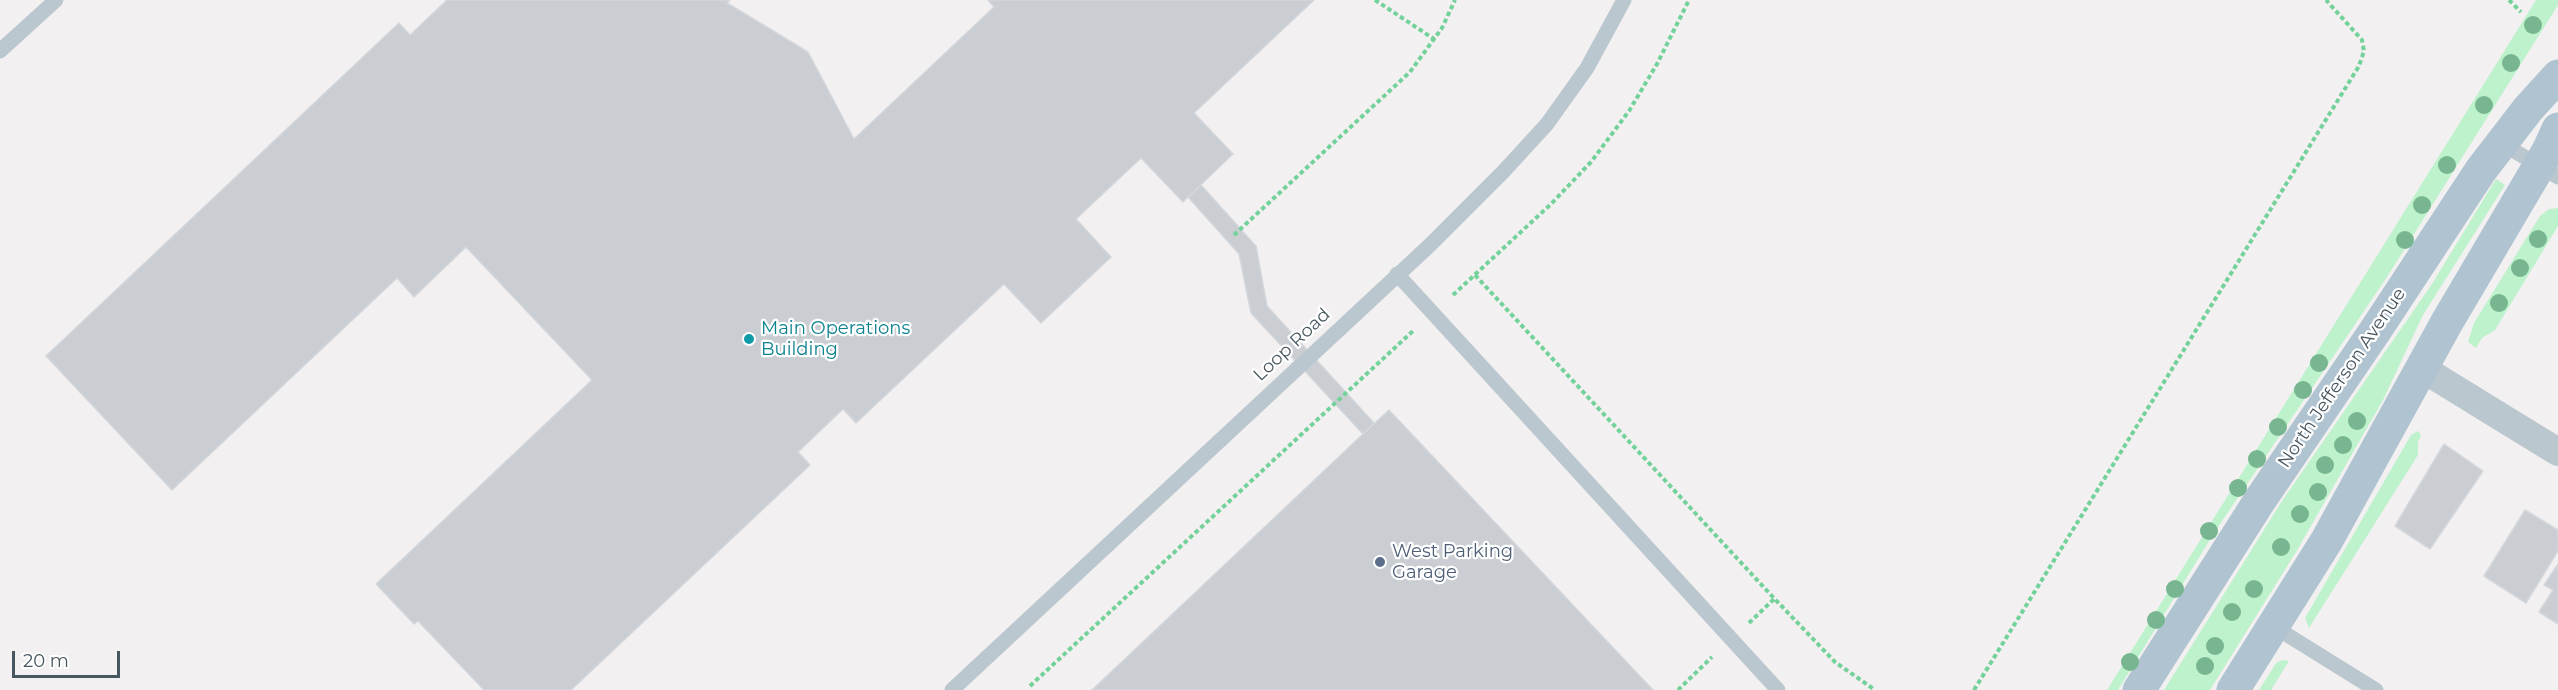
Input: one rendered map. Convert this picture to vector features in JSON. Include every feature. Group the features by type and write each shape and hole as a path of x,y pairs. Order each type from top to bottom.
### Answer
{"main road":[{"name":"North Jefferson Avenue","path":"2139,690 2260,500 2501,143 2558,76"},
{"path":"2233,690 2327,540 2447,322 2549,171 2558,129"}],"street":[{"path":"2423,369 2558,453"}],"lane":[{"path":"0,51 56,0"},
{"name":"Loop Road","path":"952,690 1503,172 1547,123 1587,69 1624,0"},
{"path":"2501,143 2549,171"},
{"path":"1397,274 1778,690"},
{"path":"2273,626 2376,690"}],"path":[{"path":"1376,0 1434,39"},
{"path":"1234,235 1410,72 1434,39 1455,0"},
{"path":"1453,296 1551,204 1591,162 1629,111 1657,64 1689,0"},
{"path":"1974,690 2359,66 2364,51 2362,40 2326,0"},
{"path":"2510,0 2521,12"},
{"path":"1475,275 1835,662 1875,690"},
{"path":"1030,686 1415,330"},
{"path":"1746,625 1775,599"},
{"path":"1677,690 1714,655"}],"green space":[{"path":"2536,0 2558,0 2558,5 2387,277 2214,533 2118,690 2107,690"},
{"path":"2496,179 2505,185 2423,315 2383,400 2296,552 2210,690 2164,690 2282,501 2432,284"},
{"path":"2558,208 2558,226 2495,330 2482,338 2476,348 2468,342 2474,323 2540,216 2549,209"},
{"path":"2418,431 2421,436 2418,442 2418,455 2309,628 2305,618 2411,435"},
{"path":"2283,660 2289,661 2271,690 2259,690 2276,663"}],"building":[{"name":"Main Operations Building","path":"447,0 730,0 727,3 808,52 854,139 994,7 988,0 1314,0 1194,113 1233,154 1183,202 1141,158 1076,219 1111,257 1041,323 1004,284 856,423 843,409 798,452 810,465 571,690 484,690 418,621 414,624 376,584 592,380 466,247 414,297 397,278 172,490 46,356 399,23 410,35"},
{"path":"1201,185 1256,246 1267,306 1374,423 1363,434 1251,313 1239,254 1188,197"},
{"name":"West Parking Garage","path":"1389,410 1653,690 1092,690 1363,434"},
{"path":"2444,444 2483,471 2430,549 2395,526"},
{"path":"2525,510 2558,530 2558,551 2526,603 2484,576"},
{"path":"2558,564 2558,624 2539,612 2553,590 2544,585"}],"place":[{"name":"Main Operations Building","path":"749,339"},
{"name":"West Parking Garage","path":"1380,562"}]}
